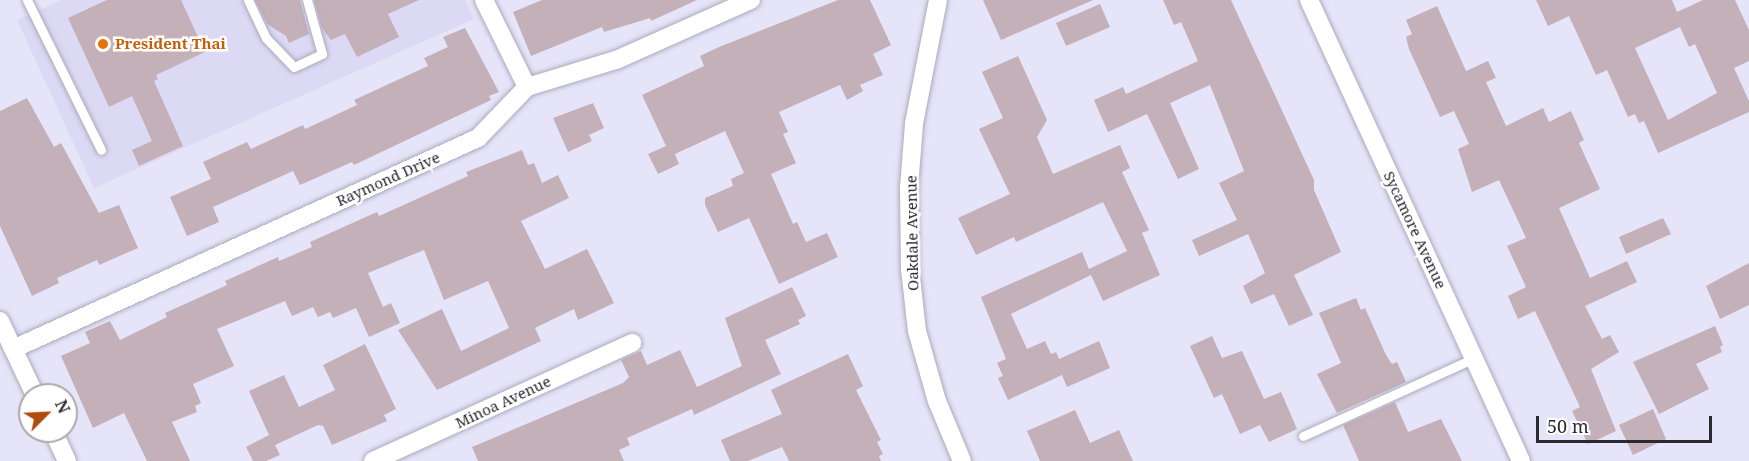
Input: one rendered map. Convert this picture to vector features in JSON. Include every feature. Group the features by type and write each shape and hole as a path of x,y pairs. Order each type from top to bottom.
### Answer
{"street":[{"path":"484,0 526,87 616,60 751,0"},
{"name":"Oakdale Avenue","path":"938,0 914,124 909,188 910,269 917,331 937,401 962,461"},
{"name":"Sycamore Avenue","path":"1309,0 1521,461"},
{"name":"Raymond Drive","path":"13,349 478,138 526,87"},
{"path":"0,321 29,383"},
{"name":"Minoa Avenue","path":"373,461 632,343"},
{"path":"59,443 68,461"}],"lane":[{"path":"27,0 101,150"},
{"path":"248,0 266,38 294,67 322,54 307,0"},
{"path":"1303,436 1474,358"}],"shaded area":[{"path":"62,0 465,0 474,19 94,188 17,20"}],"building":[{"path":"107,0 181,0 205,52 156,75 158,79 154,81 183,146 139,166 132,150 152,141 132,96 109,107 68,18"},
{"path":"255,0 300,0 309,34 289,43 286,36 267,24"},
{"path":"314,0 419,0 388,14 399,37 357,57 345,34 331,40 322,28"},
{"path":"542,0 697,0 651,21 650,18 604,32 602,27 531,56 513,12"},
{"path":"838,0 870,0 891,45 873,54 883,75 860,85 863,91 847,100 840,85 779,112 788,132 783,134 796,163 771,174 793,224 797,222 806,242 827,233 838,257 779,284 749,218 718,232 705,205 705,198 733,186 731,179 744,173 725,131 675,154 679,164 658,174 648,154 666,146 642,95 704,66 700,56"},
{"path":"983,0 1093,0 1001,40"},
{"path":"1163,0 1231,0 1314,180 1314,190 1341,252 1294,275 1313,315 1289,326 1274,294 1251,304 1243,286 1265,273 1248,234 1199,256 1192,240 1237,220 1219,183 1244,171 1210,85 1170,103 1199,169 1178,179 1147,114 1108,132 1094,100 1123,87 1126,94 1198,61 1181,22 1174,25"},
{"path":"1536,0 1672,0 1677,12 1703,0 1735,0 1749,30 1749,61 1734,68 1749,101 1749,112 1658,153 1644,121 1639,123 1635,114 1628,117 1607,70 1596,75 1569,16 1548,26","holes":["1680,27 1689,47 1695,44 1717,93 1668,120 1635,48"]},
{"path":"1100,4 1110,27 1066,46 1056,23"},
{"path":"1437,6 1466,71 1488,61 1496,78 1486,82 1506,126 1543,108 1549,122 1571,111 1584,140 1579,143 1600,189 1559,208 1590,278 1627,261 1637,282 1585,306 1602,339 1610,335 1619,352 1591,369 1616,431 1588,444 1572,411 1580,407 1535,311 1518,319 1508,296 1526,287 1507,246 1526,238 1499,180 1472,192 1458,149 1469,144 1454,111 1440,117 1409,49 1406,37 1412,34 1406,20"},
{"path":"465,28 499,92 489,96 491,100 354,165 352,162 300,185 293,171 213,207 219,222 187,236 170,197 211,179 203,162 247,142 251,149 303,125 305,129 357,105 354,100 428,66 424,58 448,47 443,37"},
{"path":"1018,56 1047,120 1037,137 1053,174 1120,145 1130,168 1122,172 1149,230 1142,233 1160,275 1103,301 1091,275 1011,314 1027,349 1045,341 1051,354 1056,352 1059,359 1099,341 1110,368 1067,387 1062,375 1008,400 998,378 1003,376 997,363 1006,359 981,297 1082,252 1089,269 1127,251 1103,202 1016,242 1014,237 976,255 958,218 1010,194 979,129 1003,118 982,72"},
{"path":"27,98 54,147 61,143 99,213 119,205 138,248 99,265 97,260 57,278 59,283 32,296 0,226 0,111"},
{"path":"593,103 604,128 589,135 592,141 568,152 553,118"},
{"path":"522,150 528,165 534,163 542,183 558,175 569,198 521,221 545,269 587,249 614,303 578,320 574,309 535,328 541,341 437,390 398,330 442,309 461,351 509,328 488,281 444,300 424,250 368,273 383,307 391,303 400,323 369,337 356,308 333,318 330,312 318,317 313,307 292,316 285,301 217,329 234,366 193,384 201,403 195,406 197,412 172,422 190,461 147,461 124,413 93,428 78,394 78,383 73,383 61,356 90,343 85,332 110,321 120,340 167,317 165,313 227,285 225,281 278,257 279,261 312,247 310,242 377,212 379,216 468,176 466,172"},
{"path":"1663,218 1671,234 1626,254 1619,237"},
{"path":"1749,263 1749,305 1720,319 1706,286"},
{"path":"792,287 806,316 798,320 800,324 765,340 781,374 694,415 692,409 627,438 630,445 619,450 624,461 478,461 472,447 623,383 629,377 621,360 641,351 647,365 680,350 697,387 742,366 725,318"},
{"path":"1356,298 1361,310 1365,308 1386,355 1392,364 1397,362 1406,382 1337,413 1317,374 1341,363 1319,313"},
{"path":"1715,326 1723,345 1720,347 1722,352 1696,364 1709,389 1659,414 1633,362"},
{"path":"1212,336 1222,358 1242,351 1264,399 1281,392 1297,429 1269,442 1260,425 1240,434 1222,394 1214,398 1190,346"},
{"path":"365,344 396,409 384,415 387,421 332,445 323,426 318,425 275,445 280,455 266,461 253,461 246,447 269,435 249,391 284,375 299,407 335,390 323,365"},
{"path":"848,354 863,386 856,390 881,440 877,442 883,454 879,456 881,461 789,461 782,447 748,461 730,461 721,440 782,414 771,390"},
{"path":"1395,402 1408,432 1441,419 1462,461 1359,461 1343,425"},
{"path":"1653,409 1666,439 1633,455 1619,425"},
{"path":"1075,410 1090,443 1119,430 1133,461 1040,461 1027,431"}],"place":[{"name":"President Thai","path":"103,44"}]}
